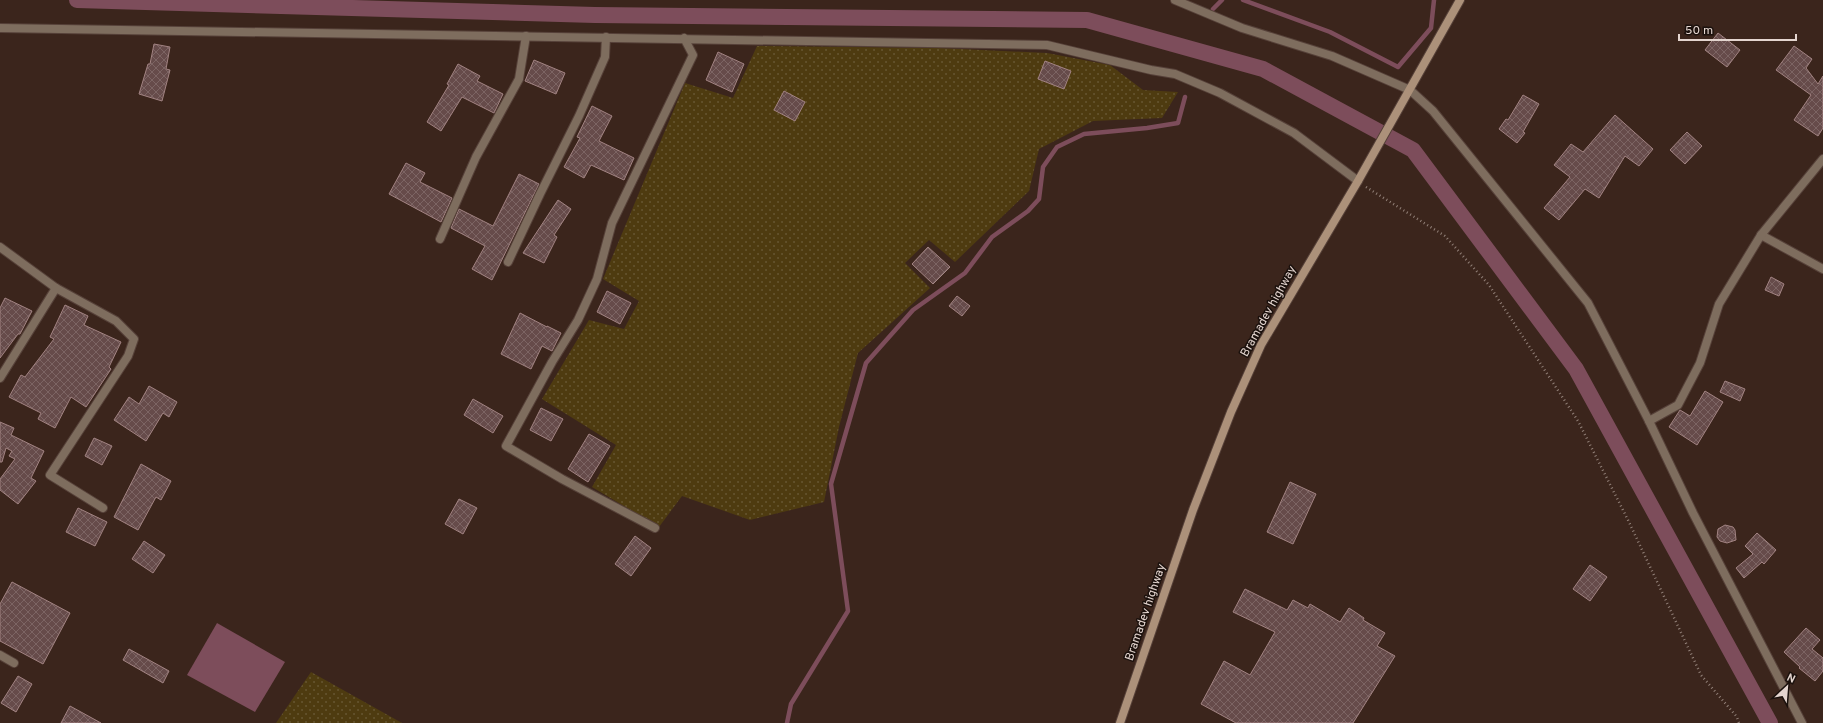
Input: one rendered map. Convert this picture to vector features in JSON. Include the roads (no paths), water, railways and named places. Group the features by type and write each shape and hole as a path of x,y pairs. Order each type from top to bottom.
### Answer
{"street":[{"path":"1175,0 1242,28 1332,56 1408,93 1433,111 1588,303 1649,421 1693,513 1802,723"},
{"name":"Bramadev highway","path":"1120,723 1193,510 1231,412 1261,345 1358,181 1460,0"},
{"path":"0,28 1047,45 1151,70 1175,74 1220,93 1294,133 1358,181"},
{"path":"440,239 476,158 519,79 526,36"},
{"path":"508,262 582,109 605,57 606,37"},
{"path":"655,528 562,479 506,446 552,362 578,320 597,279 612,223 693,55 684,38"},
{"path":"1649,421 1678,406 1700,363 1719,304 1761,235 1823,159"},
{"path":"1761,235 1823,269"},
{"path":"0,247 56,288 116,321 134,339 128,356 50,475 103,508"},
{"path":"0,378 56,288"},
{"path":"0,655 14,663"}],"waterway":[{"path":"77,0 595,15 1087,20 1263,69 1413,150 1576,369 1770,723"},
{"path":"1213,9 1222,0"},
{"path":"1243,0 1330,32 1398,67 1431,28 1434,0"},
{"path":"787,723 791,704 848,611 831,484 866,363 913,310 965,273 992,237 1028,211 1039,199 1043,167 1057,147 1084,134 1147,128 1178,123 1185,97"}]}
